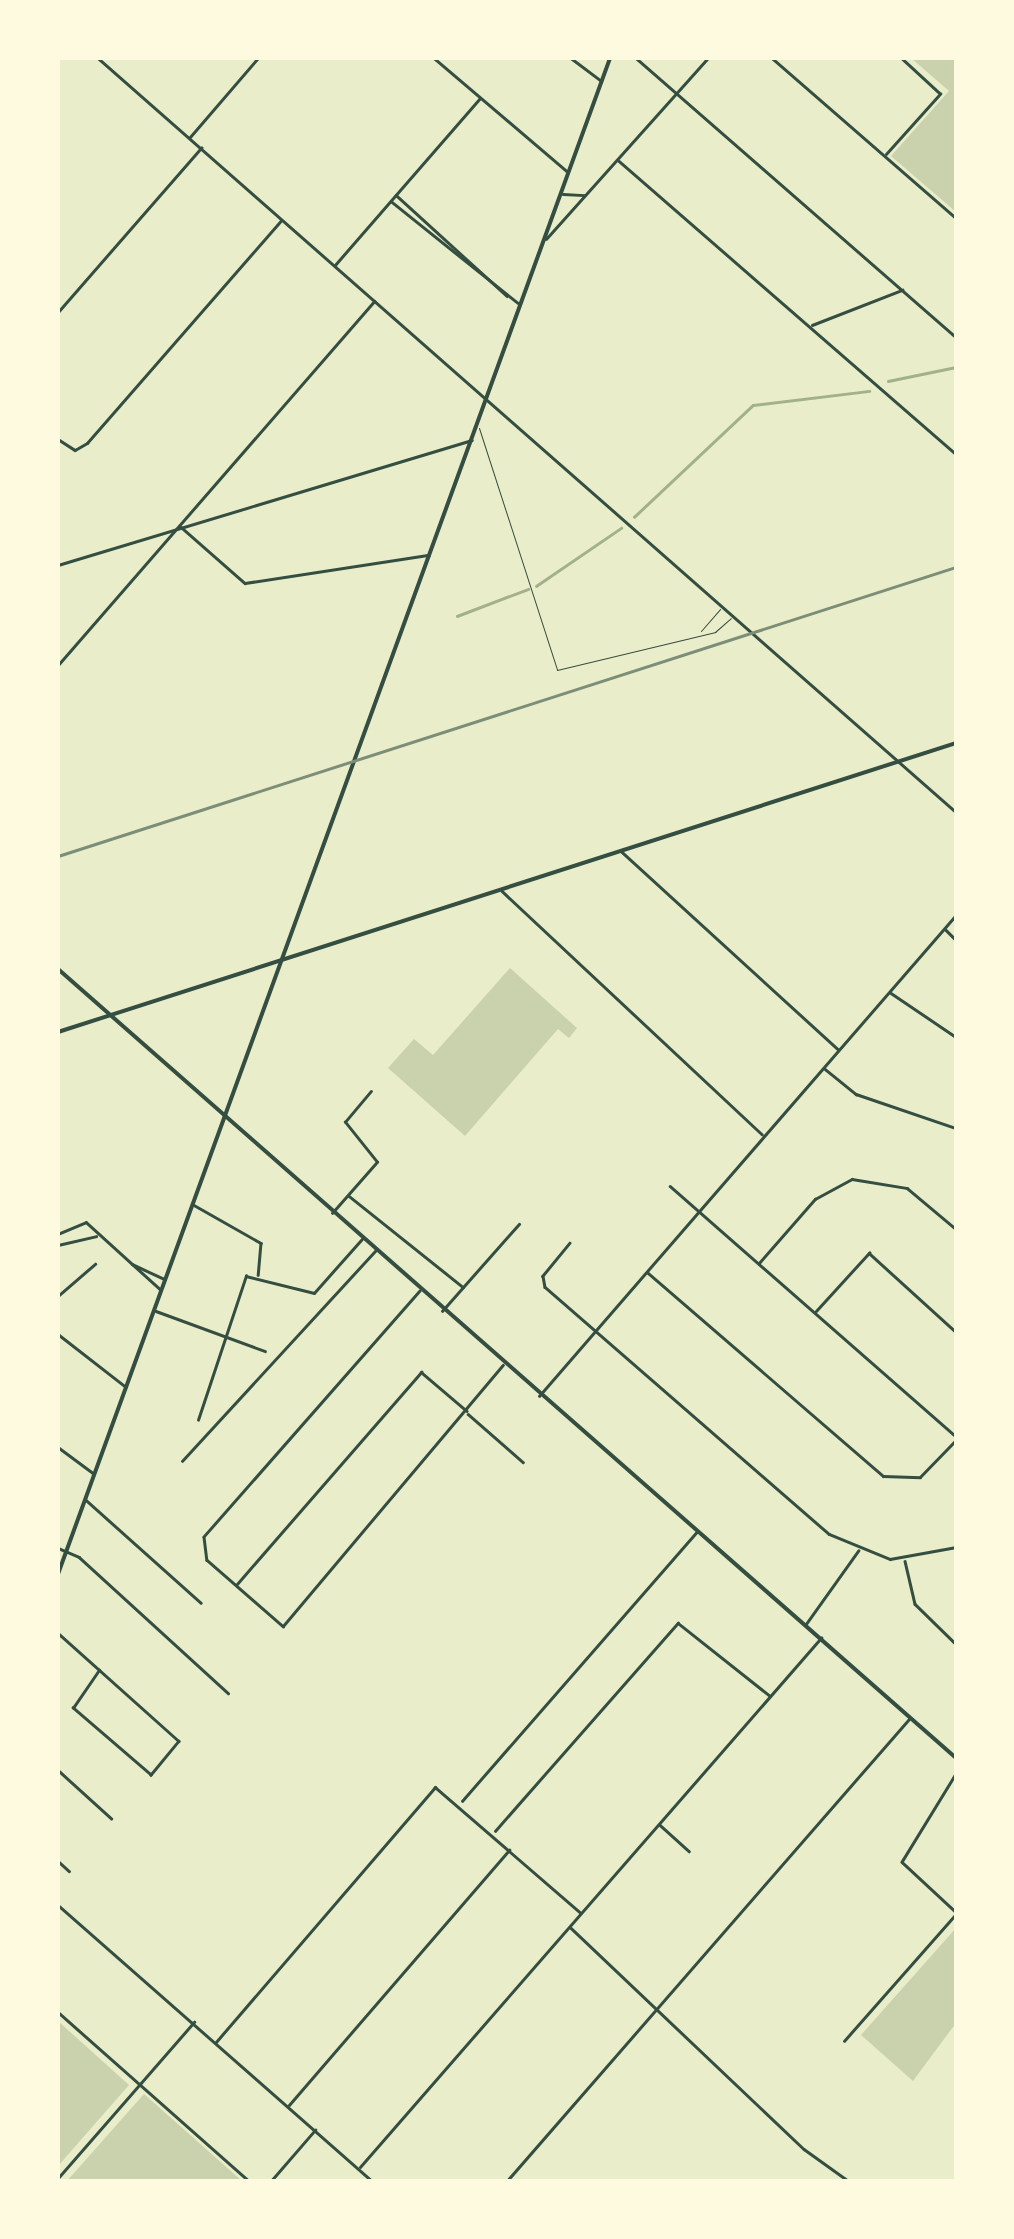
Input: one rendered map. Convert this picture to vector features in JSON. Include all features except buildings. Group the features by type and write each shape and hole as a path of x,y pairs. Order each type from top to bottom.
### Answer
{"main road":[{"path":"58,1574 610,58"},
{"path":"58,1032 956,744"},
{"path":"58,969 442,1311 956,1758"}],"street":[{"path":"98,58 956,812"},
{"path":"189,138 258,58"},
{"path":"434,58 568,172"},
{"path":"571,58 601,81"},
{"path":"636,58 956,337"},
{"path":"543,241 708,58"},
{"path":"772,58 956,218"},
{"path":"885,156 940,94 901,58"},
{"path":"334,266 480,98"},
{"path":"58,312 201,148"},
{"path":"618,160 956,454"},
{"path":"561,193 589,191"},
{"path":"396,194 508,297"},
{"path":"391,201 520,304"},
{"path":"58,439 75,450 282,220"},
{"path":"811,326 902,290"},
{"path":"58,665 374,301"},
{"path":"58,565 470,440"},
{"path":"180,526 245,583 429,554"},
{"path":"621,852 839,1051"},
{"path":"502,890 765,1137"},
{"path":"539,1396 956,915"},
{"path":"944,929 956,940"},
{"path":"890,992 956,1037"},
{"path":"824,1068 856,1094 956,1128"},
{"path":"332,1213 377,1162 345,1122 371,1090"},
{"path":"758,1264 815,1199 852,1179 907,1188 956,1229"},
{"path":"647,1272 872,1468 905,1481 956,1438 670,1186"},
{"path":"349,1196 410,1240 462,1288"},
{"path":"193,1204 261,1242 257,1276"},
{"path":"58,1234 86,1222 162,1289"},
{"path":"442,1311 520,1224"},
{"path":"58,1245 66,1248 98,1235"},
{"path":"198,1420 246,1276 314,1292 362,1240"},
{"path":"570,1243 544,1284 858,1551 905,1560 956,1547"},
{"path":"182,1461 375,1251"},
{"path":"814,1313 868,1252 956,1332"},
{"path":"58,1296 95,1264"},
{"path":"132,1264 165,1280"},
{"path":"420,1291 204,1537 204,1556 236,1585 283,1626 504,1365"},
{"path":"154,1310 265,1351"},
{"path":"58,1334 126,1387"},
{"path":"236,1585 421,1372 523,1462"},
{"path":"59,1448 94,1474"},
{"path":"85,1500 202,1604"},
{"path":"461,1802 697,1532"},
{"path":"58,1548 228,1693"},
{"path":"806,1625 858,1551"},
{"path":"905,1560 915,1604 956,1644"},
{"path":"494,1832 678,1623 770,1696"},
{"path":"58,1633 99,1670 178,1742 151,1775 73,1708 99,1670"},
{"path":"359,2168 820,1638"},
{"path":"506,2182 911,1716"},
{"path":"58,1770 111,1818"},
{"path":"844,2041 956,1913 902,1862 956,1774"},
{"path":"216,2042 438,1786 461,1802 581,1913"},
{"path":"659,1824 688,1851"},
{"path":"288,2106 510,1850"},
{"path":"58,1861 68,1871"},
{"path":"58,1905 373,2182"},
{"path":"570,1927 730,2070 778,2126 850,2182"},
{"path":"58,2012 250,2182"},
{"path":"58,2178 194,2022"},
{"path":"270,2182 314,2130"}],"lane":[{"path":"476,426 558,670 699,633 733,616"},
{"path":"699,633 722,606"}],"green space":[{"path":"911,58 956,58 956,212 891,156 949,91"},
{"path":"510,968 577,1028 569,1038 558,1029 465,1136 388,1068 414,1039 433,1055"},
{"path":"956,1928 956,2023 913,2081 861,2035"},
{"path":"58,2021 129,2085 58,2166"},
{"path":"144,2094 242,2181 67,2181"}],"waterway":[{"path":"888,381 956,367"},
{"path":"634,517 753,405 869,391"},
{"path":"536,586 621,528"},
{"path":"457,616 528,589"}],"railway":[{"path":"58,856 956,567"}]}
